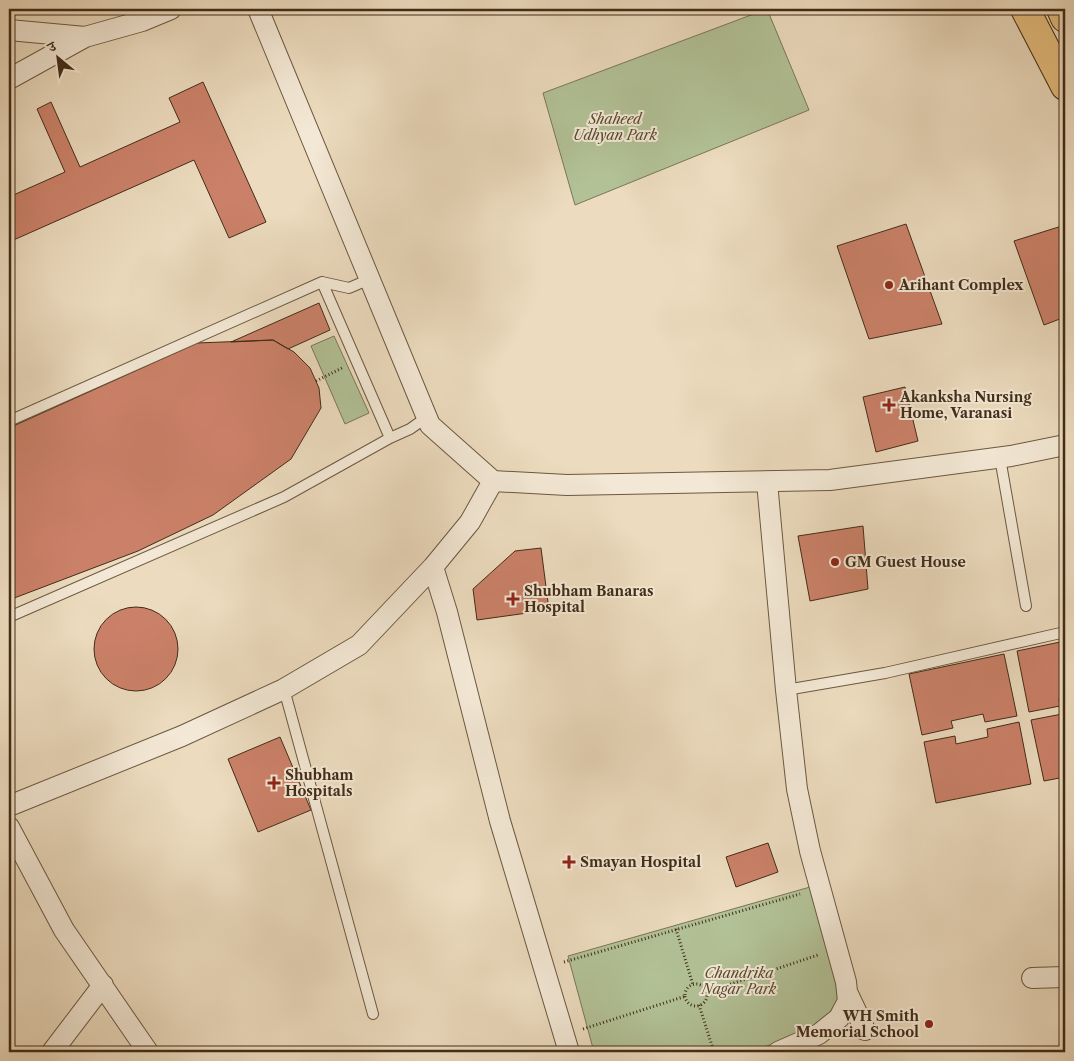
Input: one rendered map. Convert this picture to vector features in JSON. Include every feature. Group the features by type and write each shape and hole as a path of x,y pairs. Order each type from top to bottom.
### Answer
{"main road":[{"path":"1025,9 1065,86"},
{"path":"1061,9 1065,18"}],"street":[{"path":"9,79 85,37 142,21 171,9"},
{"path":"258,9 430,425 493,481 567,486 830,480 1000,458 1065,445"},
{"path":"9,30 85,37"},
{"path":"9,806 182,736 284,689 359,645 433,567 470,522 493,481"},
{"path":"767,482 797,789 810,851 838,949 848,994 848,1001 839,1018 819,1034 778,1052"},
{"path":"433,567 448,612 500,821 566,1044"},
{"path":"11,839 64,930 148,1052"},
{"path":"1032,978 1065,977"},
{"path":"52,1052 103,985"},
{"path":"848,994 865,1030"}],"lane":[{"path":"9,421 322,282 350,288 370,279"},
{"path":"322,282 390,438"},
{"path":"9,617 284,497 390,438 410,429 427,417"},
{"path":"1000,458 1026,606"},
{"path":"786,690 885,673 1065,632"},
{"path":"284,689 373,1014"}],"path":[{"path":"316,381 357,361"},
{"path":"544,968 821,888"},
{"path":"676,929 692,985"},
{"path":"707,992 838,949"},
{"path":"696,984 703,986 707,992 707,998 699,1005 689,1003 686,996 687,989 696,984"},
{"path":"566,1044 686,996"},
{"path":"699,1005 714,1052"}],"green space":[{"name":"Shaheed Udhyan Park","path":"767,9 809,110 575,205 543,93"},
{"path":"334,336 369,413 345,424 311,346"},
{"name":"Chandrika Nagar Park","path":"810,887 840,998 822,1024 752,1052 594,1052 568,956"}],"building":[{"path":"203,82 266,222 229,238 194,160 9,242 9,197 65,172 37,109 51,102 80,167 180,122 169,98"},
{"name":"Arihant Complex","path":"906,224 942,324 869,339 837,246"},
{"path":"1065,225 1065,317 1044,325 1014,241"},
{"path":"319,303 330,330 288,349 273,340 231,342"},
{"path":"273,340 294,352 310,368 319,388 321,408 291,459 213,515 138,551 9,600 9,428 197,343"},
{"path":"905,387 918,441 876,452 863,397"},
{"name":"GM Guest House","path":"863,526 868,589 810,601 798,536"},
{"path":"541,548 549,610 477,620 473,589 515,551"},
{"path":"136,607 152,610 166,619 175,633 178,649 175,665 166,679 152,688 136,691 120,688 106,679 97,665 94,649 97,633 106,619 120,610"},
{"path":"1065,641 1065,697 1059,699 1060,706 1029,712 1017,651"},
{"path":"1004,654 1017,716 985,722 983,714 951,721 953,728 922,735 909,674"},
{"path":"1062,714 1065,721 1065,777 1044,781 1031,720"},
{"path":"1019,722 1031,784 936,803 924,742 955,736 956,744 988,737 987,729"},
{"path":"280,737 311,810 258,832 228,759"},
{"path":"768,843 778,872 736,887 726,857"}],"place":[{"name":"Arihant Complex","path":"889,285"},
{"name":"Akanksha Nursing Home, Varanasi","path":"889,405"},
{"name":"GM Guest House","path":"835,562"},
{"name":"Shubham Banaras Hospital","path":"513,599"},
{"name":"Shubham Hospitals","path":"274,783"},
{"name":"Smayan Hospital","path":"569,862"},
{"name":"WH Smith Memorial School","path":"929,1024"}]}
